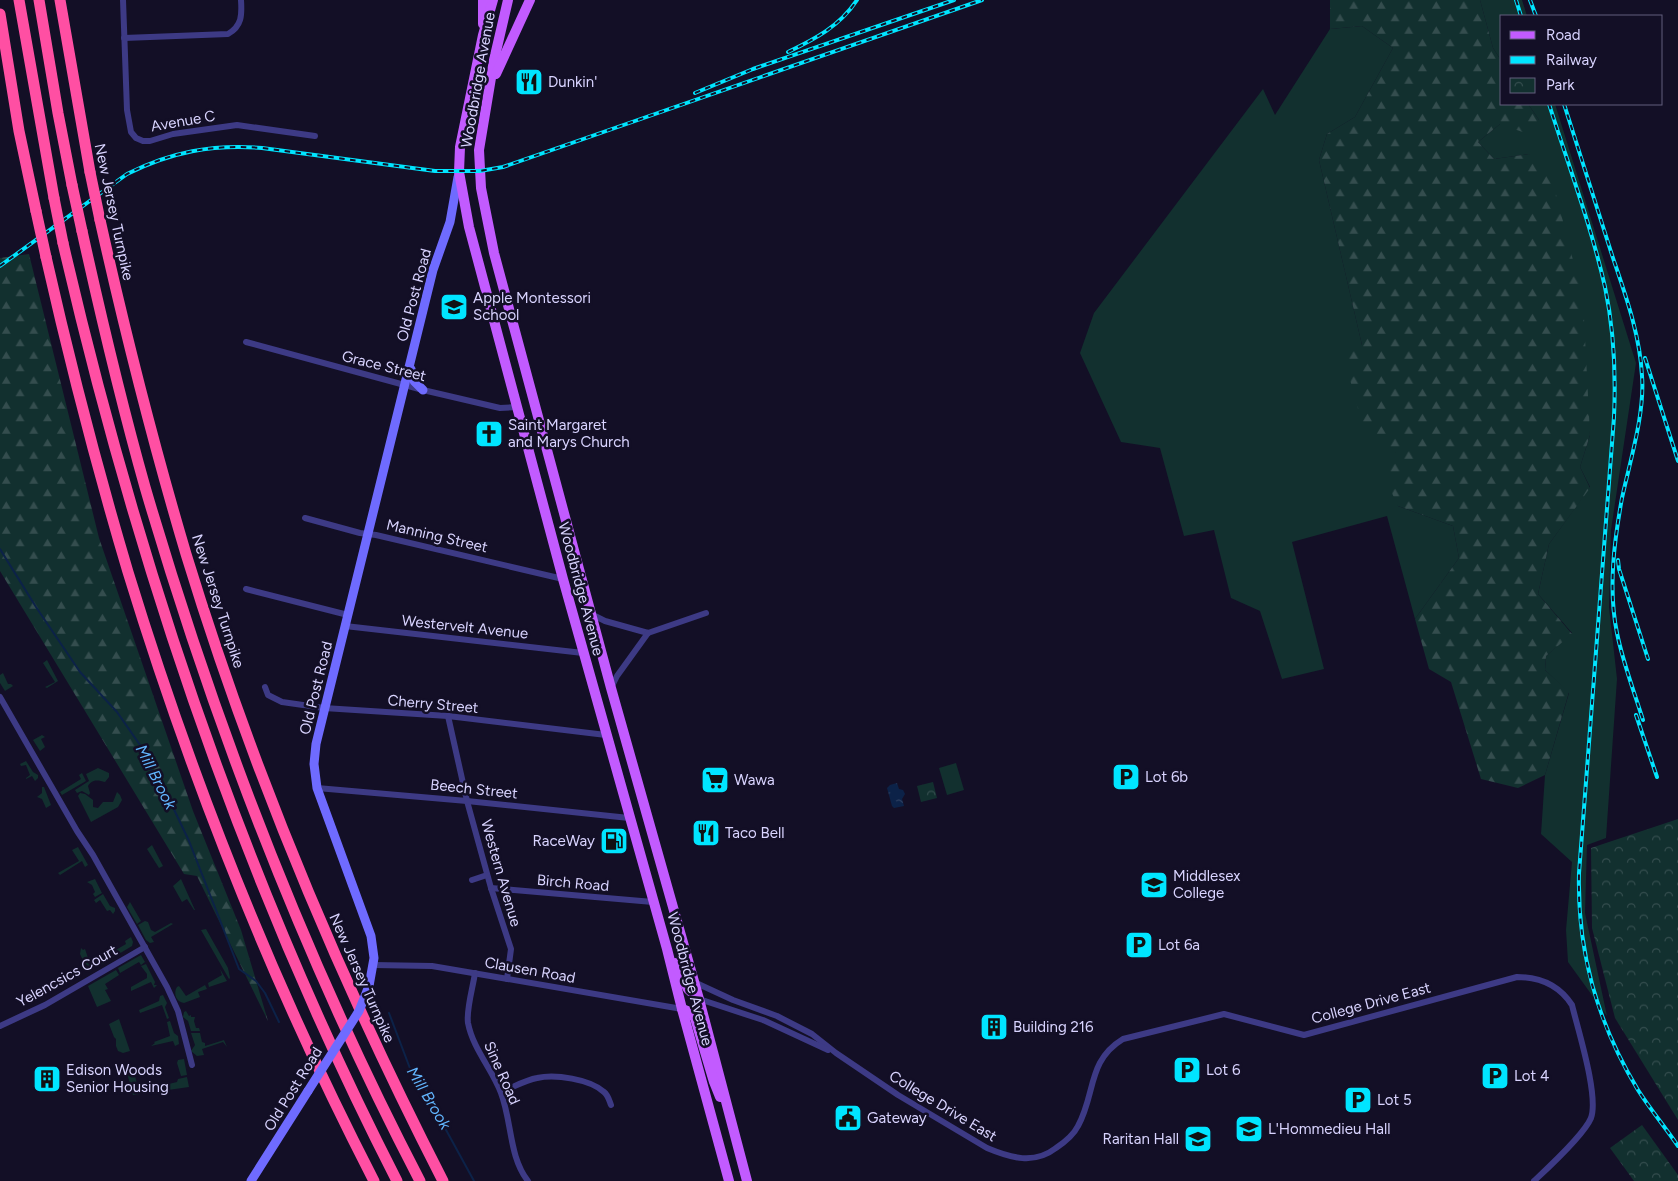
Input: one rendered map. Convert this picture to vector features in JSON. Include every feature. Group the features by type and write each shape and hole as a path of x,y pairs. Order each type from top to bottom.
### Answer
{"highway":[{"path":"19,0 63,243 86,339 126,489 172,642 236,820 289,950 350,1086 397,1181"},
{"path":"39,0 72,185 106,336 145,486 189,627 247,791 304,932 368,1077 420,1181"},
{"name":"New Jersey Turnpike","path":"60,0 76,100 122,320 187,556 237,705 276,810 328,939 387,1069 443,1181"},
{"path":"0,14 36,211 68,352 106,496 137,599 206,800 266,948 302,1031 374,1181"}],"main road":[{"path":"482,0 483,35"},
{"name":"Woodbridge Avenue","path":"493,0 483,35 462,134 459,172 469,227 583,653 667,949 729,1181"},
{"name":"Woodbridge Avenue","path":"508,0 479,150 481,188 494,253 611,688 700,999 747,1181"},
{"path":"488,96 499,67 530,0"},
{"path":"517,407 524,398 529,384"},
{"path":"667,949 688,989 700,999"},
{"path":"682,1009 690,1012 695,1018 714,1082 730,1118"}],"street":[{"name":"Avenue C","path":"123,0 127,116 131,132 136,138 150,141 173,134 237,124 315,136"},
{"path":"124,38 228,34 234,31 239,24 242,16 241,0"},
{"name":"Old Post Road","path":"251,1181 359,1010 369,986 374,958 371,936 317,788 314,764 315,751 324,708 369,534 433,270 450,222 459,172"},
{"name":"Grace Street","path":"246,342 423,390 500,408 517,407"},
{"path":"410,361 412,377 423,390"},
{"name":"Manning Street","path":"305,518 360,533 563,579"},
{"path":"246,589 348,615"},
{"path":"591,614 605,621 648,633 706,613"},
{"name":"Westervelt Avenue","path":"345,626 583,653"},
{"path":"611,688 617,676 648,633"},
{"name":"Cherry Street","path":"265,687 268,695 275,700 324,708 448,716 606,735"},
{"path":"0,697 145,947 178,1011 192,1065"},
{"name":"Western Avenue","path":"448,716 467,800 487,875 511,949 507,979"},
{"name":"Beech Street","path":"317,788 467,800 629,818"},
{"path":"472,880 487,875"},
{"name":"Birch Road","path":"491,888 653,902"},
{"name":"Yelencsics Court","path":"0,1026 45,1004 145,947"},
{"name":"Clausen Road","path":"373,965 432,966 682,1009"},
{"name":"Sine Road","path":"475,973 468,1022 476,1047 501,1092 510,1121 516,1162 528,1181"},
{"name":"College Drive East","path":"694,982 733,1000 776,1016 812,1034 836,1053 898,1095 987,1148 1016,1158 1033,1159 1052,1152 1069,1139 1082,1116 1102,1057 1112,1046 1123,1039 1224,1014 1304,1035 1517,977 1531,977 1557,988 1572,1005 1592,1087 1594,1105 1591,1118 1585,1129 1534,1181"},
{"path":"700,999 763,1020 836,1053"},
{"path":"501,1092 536,1078 558,1076 592,1084 603,1090 608,1096 611,1105"}],"green space":[{"path":"1330,0 1480,0 1493,48 1500,59 1500,105 1529,105 1539,120 1537,137 1500,124 1478,142 1494,159 1529,154 1549,167 1583,299 1590,435 1580,467 1590,488 1549,544 1538,594 1572,634 1546,656 1545,670 1569,692 1545,775 1518,788 1481,779 1451,682 1429,669 1415,619 1459,558 1453,526 1398,506 1383,474 1396,453 1364,431 1343,354 1362,345 1319,160 1327,134 1355,117 1393,48 1362,26 1330,29"},
{"path":"1480,0 1522,0 1527,15 1500,15 1500,59 1493,48"},
{"path":"1362,26 1393,48 1355,117 1327,134 1319,160 1362,345 1396,453 1398,506 1453,526 1459,558 1415,619 1387,516 1292,542 1324,669 1282,679 1260,611 1231,598 1214,530 1184,536 1160,448 1121,442 1080,353 1094,313 1263,89 1275,115 1330,29"},
{"path":"1529,105 1555,105 1636,363 1611,530 1609,607 1617,679 1606,838 1587,845 1585,913 1607,1016 1568,962 1566,930 1572,862 1541,834 1545,775 1569,693 1545,670 1546,656 1572,633 1538,594 1549,544 1590,487 1580,467 1590,435 1529,154 1494,159 1478,142 1500,124 1539,120"},
{"path":"29,254 99,538 193,811 241,930 268,1021 197,876 184,874 0,571 0,258"},
{"path":"47,660 58,681 47,688 45,687 55,682 43,663"},
{"path":"3,673 8,684 13,686 5,691 0,683 0,675"},
{"path":"42,735 45,737 41,739 45,747 40,751 33,740"},
{"path":"26,761 33,772 38,775 35,781 32,776 26,779 30,775 26,765 21,766 20,764"},
{"path":"956,763 964,790 947,795 939,768"},
{"path":"98,768 109,773 109,777 105,782 91,782 88,786 89,795 82,791 77,793 75,790 89,781 86,774"},
{"path":"82,773 86,781 62,795 60,792 81,779 79,775"},
{"path":"933,782 937,798 921,802 917,786"},
{"path":"42,787 44,787 51,805 46,808 42,799 37,797 42,793"},
{"path":"117,792 122,800 118,807 91,822 78,796 80,793 93,800 93,807 98,808 103,802 113,802"},
{"path":"1678,819 1678,1120 1615,1018 1592,928 1591,848"},
{"path":"152,845 163,866 159,868 147,849"},
{"path":"78,847 88,865 85,867 82,861 60,875 58,873 79,861 72,850"},
{"path":"95,879 102,893 95,897 92,885 87,882"},
{"path":"181,879 195,910 187,899 182,902 173,886"},
{"path":"103,894 110,906 115,908 113,914 110,910 107,911 100,900 96,903 94,900"},
{"path":"130,902 141,921 137,924 127,907"},
{"path":"145,921 148,922 151,930 155,932 171,923 173,924 151,937 154,942 150,943 146,940 138,925"},
{"path":"206,929 228,968 229,979 201,930"},
{"path":"131,937 132,946 112,958 109,954 126,944 125,941"},
{"path":"81,948 85,949 88,958 90,957 92,962 107,954 111,959 99,966 90,967 85,963 80,954"},
{"path":"141,955 145,962 141,965 139,962 120,973 118,968"},
{"path":"146,964 155,982 154,985 157,985 154,988 151,982 131,991 131,987 147,978 147,974 141,966"},
{"path":"220,969 227,981 209,987 208,983 222,975"},
{"path":"116,970 119,975 105,984 108,989 105,990 111,1001 97,1007 88,986"},
{"path":"205,985 207,989 198,992 200,997 184,1003 176,997 175,992 179,986 186,996"},
{"path":"163,995 167,1003 165,1007 169,1018 167,1019 162,1005 140,1013 139,1010 159,1001 160,996"},
{"path":"186,1011 189,1016 195,1017 196,1028 199,1028 200,1031 191,1031 188,1021 183,1017"},
{"path":"119,1019 130,1051 123,1053 118,1051 116,1039 109,1024"},
{"path":"170,1021 174,1033 178,1036 179,1044 175,1046 173,1041 151,1046 154,1042 170,1036 167,1022"},
{"path":"191,1033 200,1033 205,1046 224,1040 227,1047 223,1042 202,1049 204,1055 197,1056 191,1051 195,1045"},
{"path":"184,1059 187,1075 181,1076 177,1063 178,1060"},
{"path":"134,1071 138,1089 177,1082 178,1079 187,1077 189,1087 133,1095 127,1073"},
{"path":"1642,1125 1678,1175 1678,1181 1634,1181 1610,1148"}],"water":[{"path":"897,783 899,789 903,790 905,794 902,799 904,806 894,808 887,788"}],"waterway":[{"name":"Mill Brook","path":"0,549 80,672 117,712 140,745 155,779 170,801 189,841 239,969 256,981 265,993 279,1022"},
{"name":"Mill Brook","path":"389,1013 411,1071 433,1099 445,1128 474,1181"}],"railway":[{"path":"788,52 826,31 843,17 857,0"},
{"path":"695,93 753,69 954,0"},
{"path":"0,266 127,174 143,166 176,155 192,151 244,147 435,171 480,171 503,167 982,0"},
{"path":"1516,0 1521,15"},
{"path":"1530,0 1536,15"},
{"path":"1549,105 1586,218 1605,287 1612,335 1615,384 1579,873 1582,931 1592,986 1611,1039 1638,1090 1678,1146"},
{"path":"1564,105 1627,299 1641,360 1641,405 1619,515 1613,566 1613,600 1619,644 1643,720"},
{"path":"1645,358 1678,461"},
{"path":"1618,560 1619,569 1648,659"},
{"path":"1636,715 1657,777"}],"place":[{"name":"Dunkin'","path":"529,82"},
{"name":"Apple Montessori School","path":"454,307"},
{"name":"Saint Margaret and Marys Church","path":"489,434"},
{"name":"Lot 6b","path":"1126,777"},
{"name":"Wawa","path":"715,780"},
{"name":"Taco Bell","path":"706,833"},
{"name":"RaceWay","path":"614,841"},
{"name":"Middlesex College","path":"1154,885"},
{"name":"Lot 6a","path":"1139,945"},
{"name":"Building 216","path":"994,1027"},
{"name":"Lot 6","path":"1187,1070"},
{"name":"Lot 4","path":"1495,1076"},
{"name":"Edison Woods Senior Housing","path":"47,1079"},
{"name":"Lot 5","path":"1358,1100"},
{"name":"Gateway","path":"848,1118"},
{"name":"L'Hommedieu Hall","path":"1249,1129"},
{"name":"Raritan Hall","path":"1198,1139"}]}
